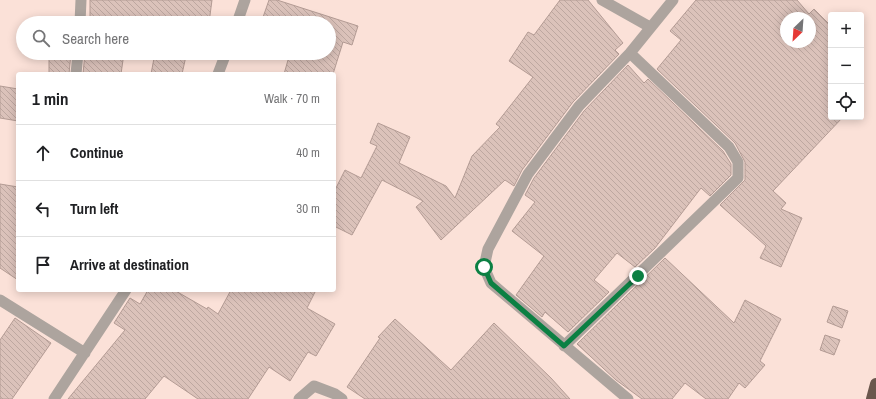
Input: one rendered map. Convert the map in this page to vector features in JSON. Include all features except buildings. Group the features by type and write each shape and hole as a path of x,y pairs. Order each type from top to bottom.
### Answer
{"highway":[{"path":"872,399 876,384"}],"street":[{"path":"80,0 80,16"},
{"path":"239,16 245,0"},
{"path":"602,0 650,27"},
{"path":"628,399 491,283 484,267 488,249 528,174 579,106 630,53 673,0"},
{"path":"564,346 738,178 738,162 729,147 630,53"},
{"path":"76,72 77,60"},
{"path":"219,72 223,60"},
{"path":"54,399 125,292"},
{"path":"0,300 85,353"},
{"path":"299,399 314,386 335,394 342,399"}],"route":[{"path":"484,267 491,283 564,346 638,276"}]}
